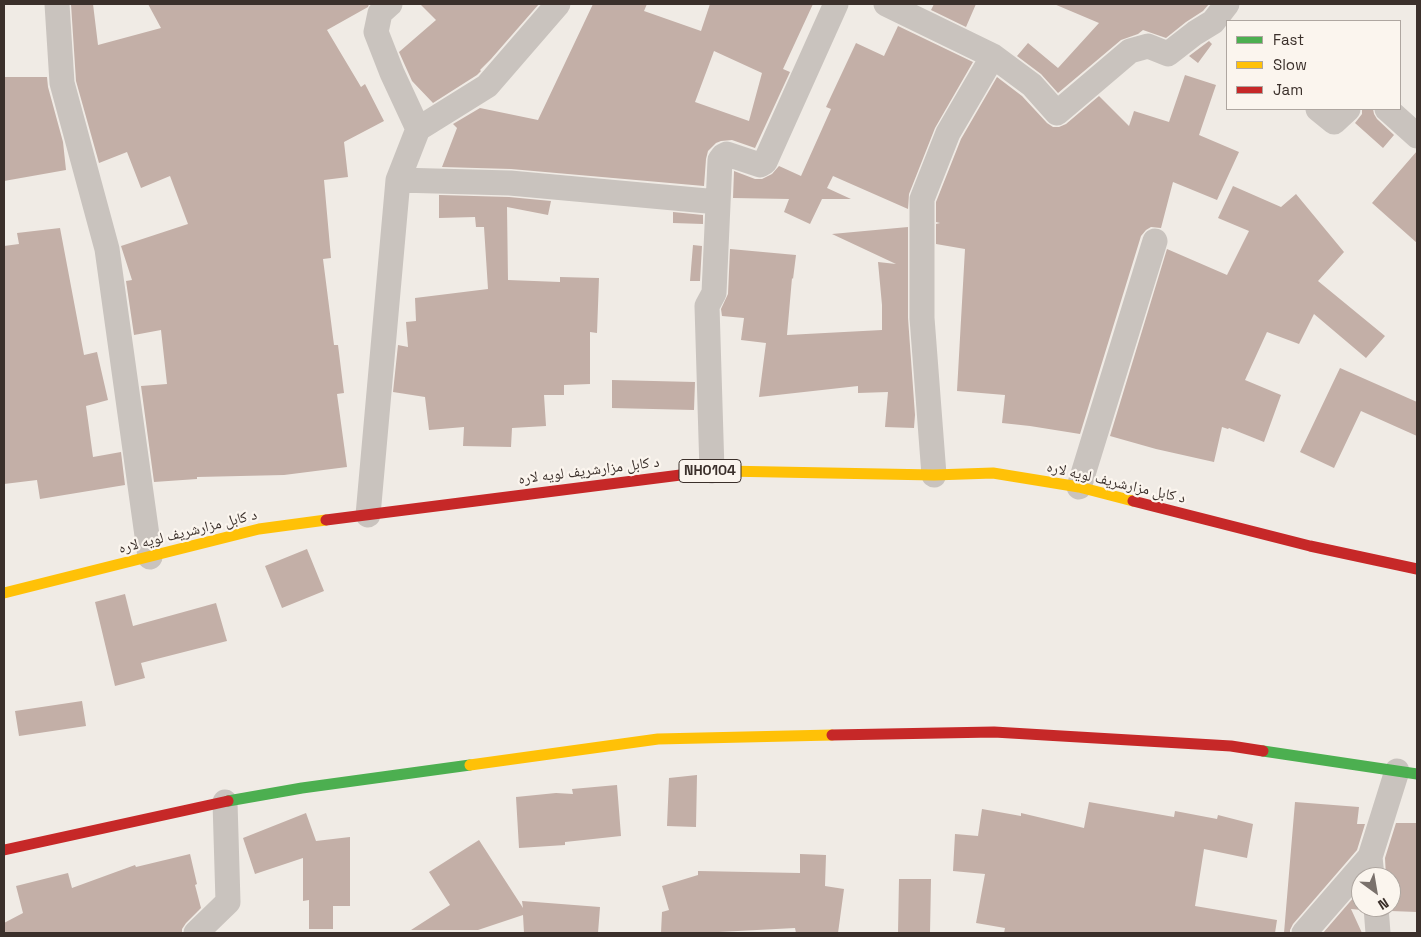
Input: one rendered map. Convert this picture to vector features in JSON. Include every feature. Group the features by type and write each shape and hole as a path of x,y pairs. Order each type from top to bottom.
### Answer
{"highway":[{"name":"د کابل مزارشریف لویه لاره","path":"4,593 259,529 712,471 934,475 993,473 1079,487 1310,546 1417,569"},
{"path":"4,850 225,802 302,788 658,740 994,732 1231,746 1407,773"}],"street":[{"path":"57,4 62,83 107,249 150,557"},
{"path":"390,4 380,13 376,32 392,73 418,129"},
{"path":"368,515 398,180 418,129 487,86 558,4"},
{"path":"712,471 707,306 714,293 720,160 727,154 754,164 760,165 765,162 836,4"},
{"path":"886,4 993,56 1032,85 1057,113 1130,51 1148,46 1168,54 1194,33 1223,20"},
{"path":"934,475 922,318 922,199 948,133 993,56"},
{"path":"1319,110 1334,122 1347,110"},
{"path":"1387,110 1417,136"},
{"path":"398,180 510,183 718,202"},
{"path":"1079,487 1155,241"},
{"path":"1371,867 1407,773"},
{"path":"196,933 228,902 225,802"},
{"path":"1304,933 1351,887"},
{"path":"1377,917 1378,933"}],"building":[{"path":"71,4 93,4 98,45 161,28 148,4 369,4 368,7 327,30 361,87 365,84 384,121 344,142 348,177 324,180 331,258 323,259 334,345 338,345 344,393 337,394 347,467 284,475 197,477 197,479 154,482 141,386 167,384 161,330 134,335 126,281 132,280 121,246 188,224 170,176 141,188 127,152 99,163 76,81"},
{"path":"420,4 539,4 477,75 433,103 412,81 399,52 436,20"},
{"path":"593,4 647,4 644,11 701,31 710,4 813,4 783,69 790,72 755,148 732,140 716,143 708,151 704,186 511,169 442,167 457,128 453,124 480,108 538,120","holes":["714,51 762,73 749,121 695,102"]},
{"path":"934,4 976,4 966,27 931,10"},
{"path":"1054,4 1209,4 1203,11 1166,38 1143,30 1138,34 1121,40 1058,93 1041,74 1017,56 1028,43 1058,68 1099,23"},
{"path":"898,26 973,62 935,128 909,194 908,209 833,176 827,188 851,199 822,199 810,224 784,212 789,199 733,198 734,171 755,179 762,179 772,174 779,166 801,176 831,109 826,107 856,43 884,56"},
{"path":"1209,41 1212,44 1198,63 1189,56"},
{"path":"1185,75 1216,85 1199,135 1239,152 1217,200 1173,182 1161,228 1151,227 1141,236 1080,434 1002,423 1005,395 957,391 965,249 936,244 936,224 940,223 936,222 936,202 961,139 997,77 1022,96 1047,123 1053,127 1059,127 1066,124 1099,96 1129,126 1134,111 1169,122"},
{"path":"4,77 47,77 63,142 66,170 4,181"},
{"path":"1362,110 1373,110 1377,119 1394,135 1383,148 1355,123 1362,114"},
{"path":"1417,151 1417,243 1372,203"},
{"path":"1233,186 1281,207 1296,194 1344,252 1318,281 1385,336 1366,358 1314,314 1299,344 1267,332 1245,380 1281,395 1264,442 1222,427 1214,462 1110,436 1167,249 1227,275 1249,231 1218,218"},
{"path":"439,195 509,197 551,201 548,215 507,207 508,280 560,282 560,277 599,278 597,333 590,332 590,384 564,385 564,395 544,395 546,426 512,428 511,447 463,446 464,427 429,430 425,397 393,392 398,345 408,347 406,322 416,321 415,298 488,289 484,227 476,227 475,217 439,218"},
{"path":"673,212 703,215 703,224 673,223"},
{"path":"908,227 908,318 915,415 914,428 885,427 888,392 858,393 858,386 759,397 766,343 741,340 744,318 722,316 721,309 728,294 730,249 796,255 787,335 882,330 878,262 896,264 832,234"},
{"path":"60,228 84,355 97,352 108,400 86,406 93,457 121,452 125,485 40,499 37,480 4,484 4,246 19,244 17,233"},
{"path":"693,245 702,246 700,281 690,281"},
{"path":"1340,368 1417,402 1417,436 1361,411 1334,468 1300,452"},
{"path":"612,380 695,382 694,410 612,408"},
{"path":"307,549 324,591 282,608 265,566"},
{"path":"125,594 133,626 216,603 227,641 141,663 145,678 115,686 95,602"},
{"path":"82,701 86,726 19,736 15,711"},
{"path":"697,775 696,827 667,826 669,778"},
{"path":"617,785 621,836 565,842 565,845 519,848 516,797 556,793 573,794 572,789"},
{"path":"1089,802 1174,817 1175,811 1217,819 1218,815 1253,824 1247,858 1204,849 1195,906 1277,920 1275,933 1004,933 1005,928 976,923 985,874 953,871 955,834 978,836 982,809 1021,816 1021,813 1084,828"},
{"path":"1295,802 1359,807 1357,824 1365,824 1357,850 1293,924 1290,933 1284,933"},
{"path":"306,813 316,841 350,837 350,906 333,906 333,929 309,929 309,900 303,901 303,858 255,874 243,838"},
{"path":"1396,823 1416,823 1417,912 1401,911 1401,867 1385,867 1385,858"},
{"path":"479,840 523,908 522,901 600,907 598,933 524,933 523,915 478,930 411,930 450,905 429,872"},
{"path":"190,854 201,908 186,923 182,933 4,933 4,923 23,913 16,886 68,873 72,888 135,865 136,867"},
{"path":"800,854 826,855 825,886 844,889 838,933 796,933 795,928 661,933 662,912 669,910 662,886 698,875 698,871 800,873"},
{"path":"899,879 931,879 930,933 898,933"},
{"path":"1351,901 1351,917 1355,917 1362,933 1323,933"}],"traffic: fast":[{"path":"1263,751 1417,774"},
{"path":"228,801 302,788 470,765"}],"traffic: slow":[{"path":"724,471 934,475 993,473 1079,487 1133,501"},
{"path":"4,593 259,529 326,520"},
{"path":"470,765 658,739 832,735"}],"traffic: jam":[{"path":"326,520 724,471"},
{"path":"1133,501 1310,546 1417,569"},
{"path":"832,735 994,732 1231,746 1263,751"},
{"path":"4,850 228,801"}]}
